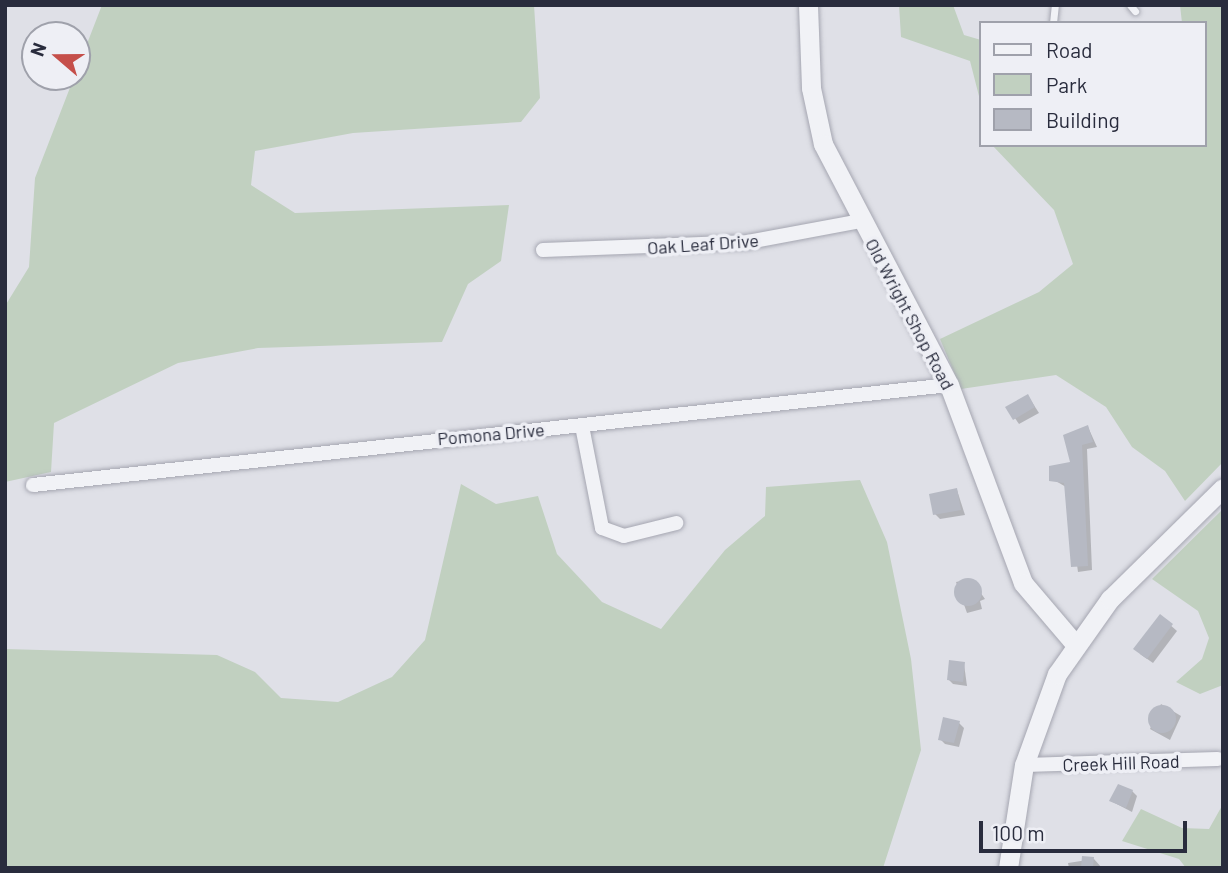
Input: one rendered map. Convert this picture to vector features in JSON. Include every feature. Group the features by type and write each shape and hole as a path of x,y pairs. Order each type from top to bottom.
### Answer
{"street":[{"name":"Old Wright Shop Road","path":"808,5 815,114 860,221 949,385 1023,583 1075,644"},
{"name":"Oak Leaf Drive","path":"543,250 748,242 860,221"},
{"name":"Pomona Drive","path":"33,485 949,385"},
{"path":"582,426 601,528 624,536 676,523"},
{"path":"1008,868 1024,765 1045,699 1075,644 1110,599 1223,488"},
{"name":"Creek Hill Road","path":"1024,765 1218,758"}],"green space":[{"path":"102,5 534,5 540,98 521,122 353,133 255,151 251,185 295,213 509,205 501,261 468,284 442,342 258,348 178,363 54,423 51,472 5,482 5,306 29,267 35,178 69,91 91,91 91,33"},
{"path":"899,5 953,5 964,35 979,39 979,96 970,61 901,37"},
{"path":"1180,5 1223,5 1223,462 1185,501 1165,471 1132,447 1106,407 1056,375 961,389 940,339 1039,292 1073,264 1054,210 994,147 1207,147 1207,21 1182,21"},
{"path":"860,480 887,542 911,659 921,750 883,868 5,868 5,649 217,655 255,672 281,698 338,702 392,677 425,640 461,484 496,504 538,496 557,554 602,602 661,629 725,550 765,516 766,487"},
{"path":"1223,509 1223,685 1200,694 1176,682 1202,659 1209,638 1198,611 1152,579"},
{"path":"1223,804 1223,868 1186,868 1179,859 1122,841 1141,809 1182,828 1209,829"}],"building":[{"path":"1028,394 1035,407 1013,420 1005,407"},
{"path":"1088,425 1093,442 1082,445 1088,566 1071,567 1064,483 1049,481 1049,466 1070,462 1063,435"},
{"path":"957,488 961,510 933,515 929,494"},
{"path":"968,578 978,582 982,592 978,602 968,606 958,602 954,592 958,582"},
{"path":"1160,614 1173,624 1147,659 1133,649"},
{"path":"949,660 965,662 963,682 947,680"},
{"path":"1162,705 1172,709 1176,719 1172,729 1162,733 1152,729 1148,719 1152,709"},
{"path":"943,717 960,721 954,743 938,740"},
{"path":"1118,784 1133,790 1126,808 1109,801"},
{"path":"1082,856 1094,857 1093,868 1081,868"}]}
